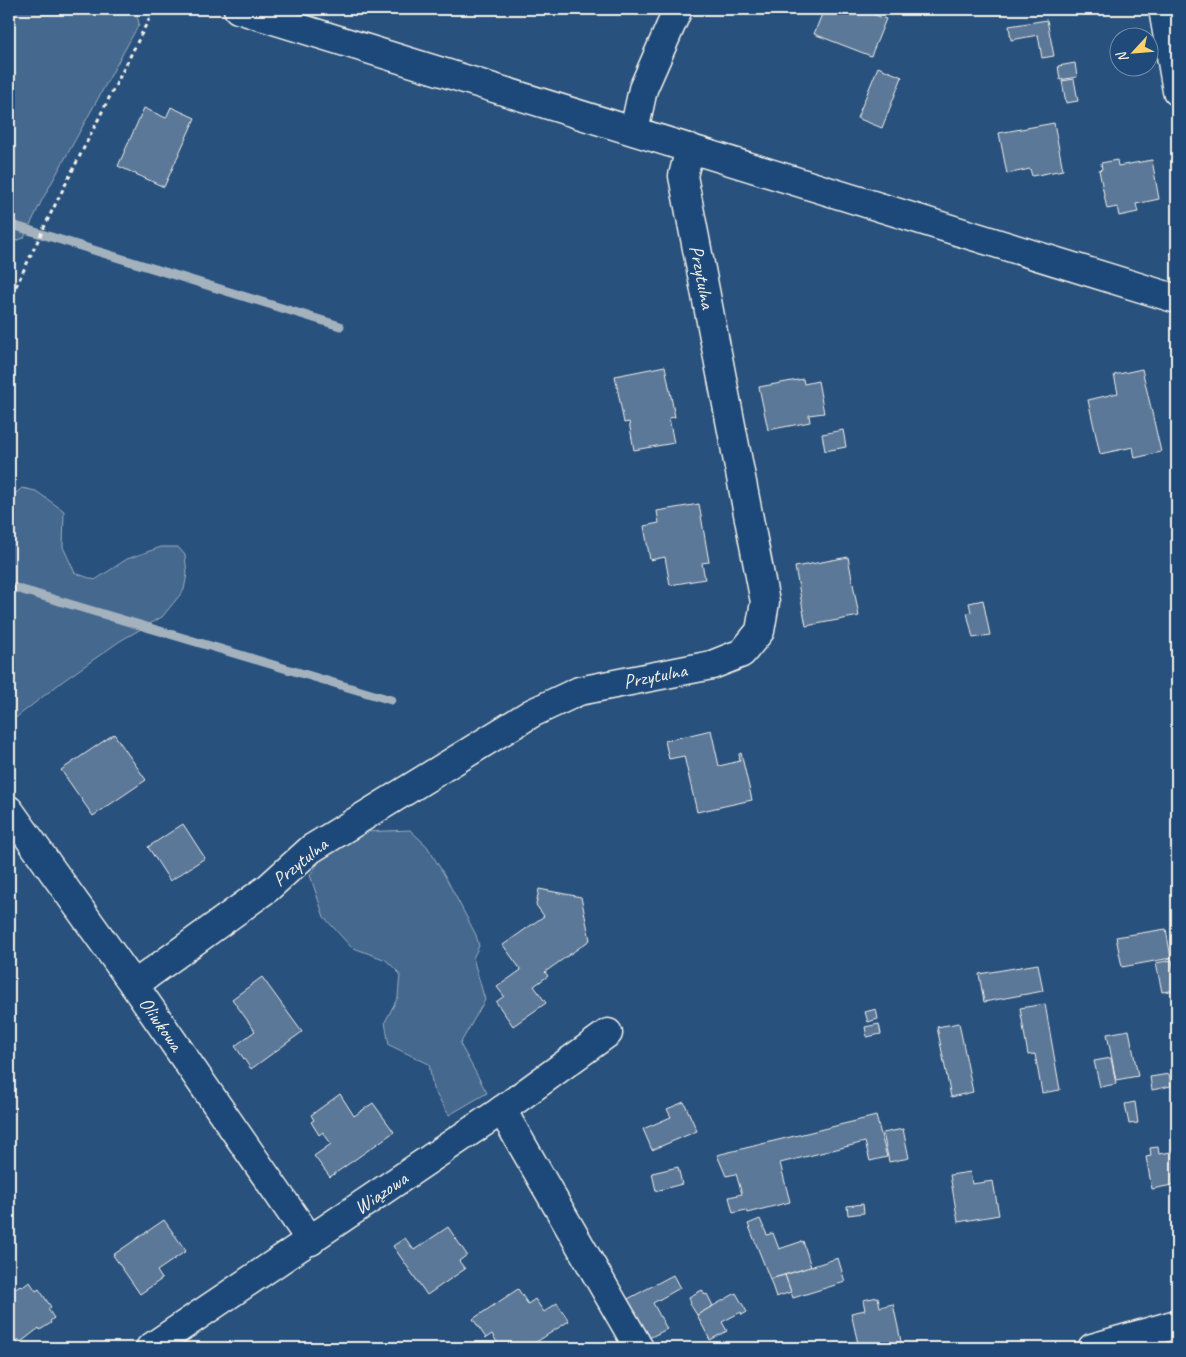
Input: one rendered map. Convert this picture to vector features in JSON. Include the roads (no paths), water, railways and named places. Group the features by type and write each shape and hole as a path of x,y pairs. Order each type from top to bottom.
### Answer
{"street":[{"path":"238,9 1177,299"},
{"path":"634,131 643,90 678,9"},
{"path":"1163,9 1177,91"},
{"name":"Przytulna","path":"134,985 268,888 311,850 532,713 579,691 712,664 742,653 760,631 764,602 682,176 690,148"},
{"name":"Oliwkowa","path":"9,810 134,985 311,1241"},
{"name":"Wiązowa","path":"150,1348 311,1241 502,1110 608,1033"},
{"path":"502,1110 639,1348"},
{"path":"1092,1348 1177,1324"}],"waterway":[{"path":"9,224 340,326"},
{"path":"9,586 391,700"}]}
